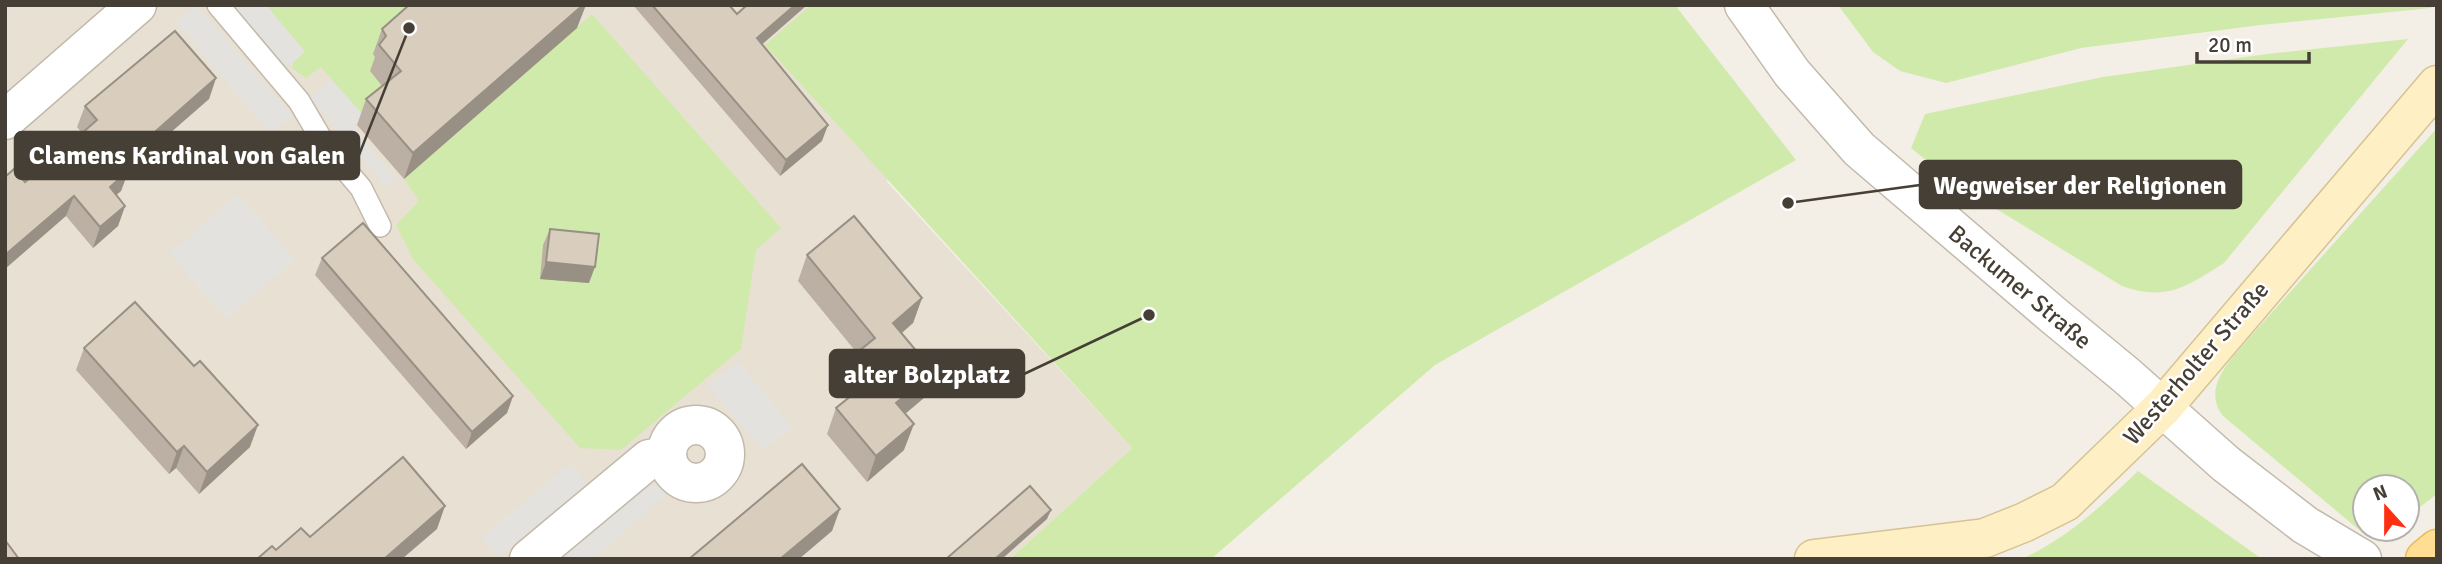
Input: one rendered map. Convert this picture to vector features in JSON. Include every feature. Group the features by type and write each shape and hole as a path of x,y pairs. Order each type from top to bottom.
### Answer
{"main road":[{"path":"2425,559 2437,549"}],"street":[{"path":"5,120 137,5"},
{"name":"Backumer Straße","path":"1744,5 1793,73 1859,149 2163,407 2226,464 2305,525 2362,559"},
{"name":"Westerholter Straße","path":"1814,559 1985,538 2065,502 2163,407 2437,85"},
{"path":"529,559 649,459 667,457"}],"lane":[{"path":"218,5 299,101 326,147 361,188 380,226"}],"shaded area":[{"path":"5,5 893,5 887,182 1132,448 1010,559 5,559"},
{"path":"196,5 293,116 271,134 176,22"},
{"path":"230,5 266,5 305,52 284,70"},
{"path":"331,79 364,116 355,124 355,130 397,179 387,188 310,98"},
{"path":"237,194 295,259 227,319 169,254"},
{"path":"738,361 792,427 763,450 707,385"},
{"path":"570,464 586,484 499,557 482,537"},
{"path":"660,485 669,493 593,559 553,559 646,486"}],"green space":[{"path":"266,5 461,5 391,96 365,118 321,67 306,78 292,68 293,61 305,52"},
{"path":"811,5 1675,5 1796,160 1435,365 1211,559 1010,559 1132,448 765,45"},
{"path":"1838,5 2433,5 2431,8 2261,25 2081,48 1946,83 1900,71 1873,52"},
{"path":"592,14 781,228 756,250 741,349 621,450 580,448 413,259 396,225 419,201 404,179"},
{"path":"2408,39 2224,263 2188,285 2164,292 2138,291 2122,286 1954,183 1911,148 1925,114 2103,77 2267,54"},
{"path":"2437,128 2437,494 2421,506 2421,473 2351,473 2351,523 2223,416 2215,395 2217,384 2227,365"},
{"path":"2138,471 2262,559 2022,559 2069,531"}],"building":[{"path":"409,5 583,5 413,153 366,99 401,71 379,45 386,36 382,29"},
{"path":"652,5 729,5 737,14 747,5 795,5 757,38 828,125 786,160"},
{"path":"175,31 216,78 122,161 129,170 110,187 125,206 100,227 74,196 5,255 5,177 14,169 25,182 72,142 97,120 85,106"},
{"path":"854,216 922,298 893,323 934,372 896,403 914,424 876,456 836,408 873,378 854,355 875,338 807,255"},
{"path":"363,223 513,396 472,432 322,258"},
{"path":"550,229 599,234 595,267 546,262"},
{"path":"135,302 194,366 200,361 258,425 207,472 184,446 177,452 84,348"},
{"path":"403,457 445,506 384,559 257,559 272,546 276,550 301,528 310,537"},
{"path":"802,464 840,509 780,559 689,559"},
{"path":"1030,486 1051,510 995,559 946,559"},
{"path":"5,540 19,559 5,559"}],"place":[{"name":"Clamens Kardinal von Galen","path":"409,28"},
{"name":"Wegweiser der Religionen","path":"1788,203"},
{"name":"alter Bolzplatz","path":"1149,315"}]}
